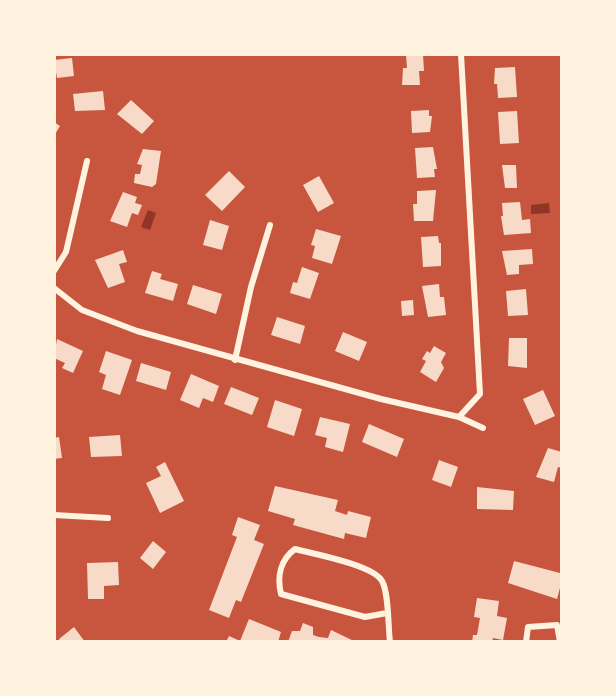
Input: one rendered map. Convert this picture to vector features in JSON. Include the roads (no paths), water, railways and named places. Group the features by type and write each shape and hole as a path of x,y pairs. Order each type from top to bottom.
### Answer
{"street":[{"path":"459,417 480,394 461,54"},
{"path":"54,271 66,252 87,160"},
{"path":"235,360 251,287 270,225"},
{"path":"54,288 82,310 137,331 235,360 459,417 483,428"},
{"path":"54,515 108,518"},
{"path":"387,613 365,616 281,594 278,580 285,556 295,549 367,569 379,577 384,583 390,642"},
{"path":"526,642 528,627 536,625 557,625 560,642"}]}
